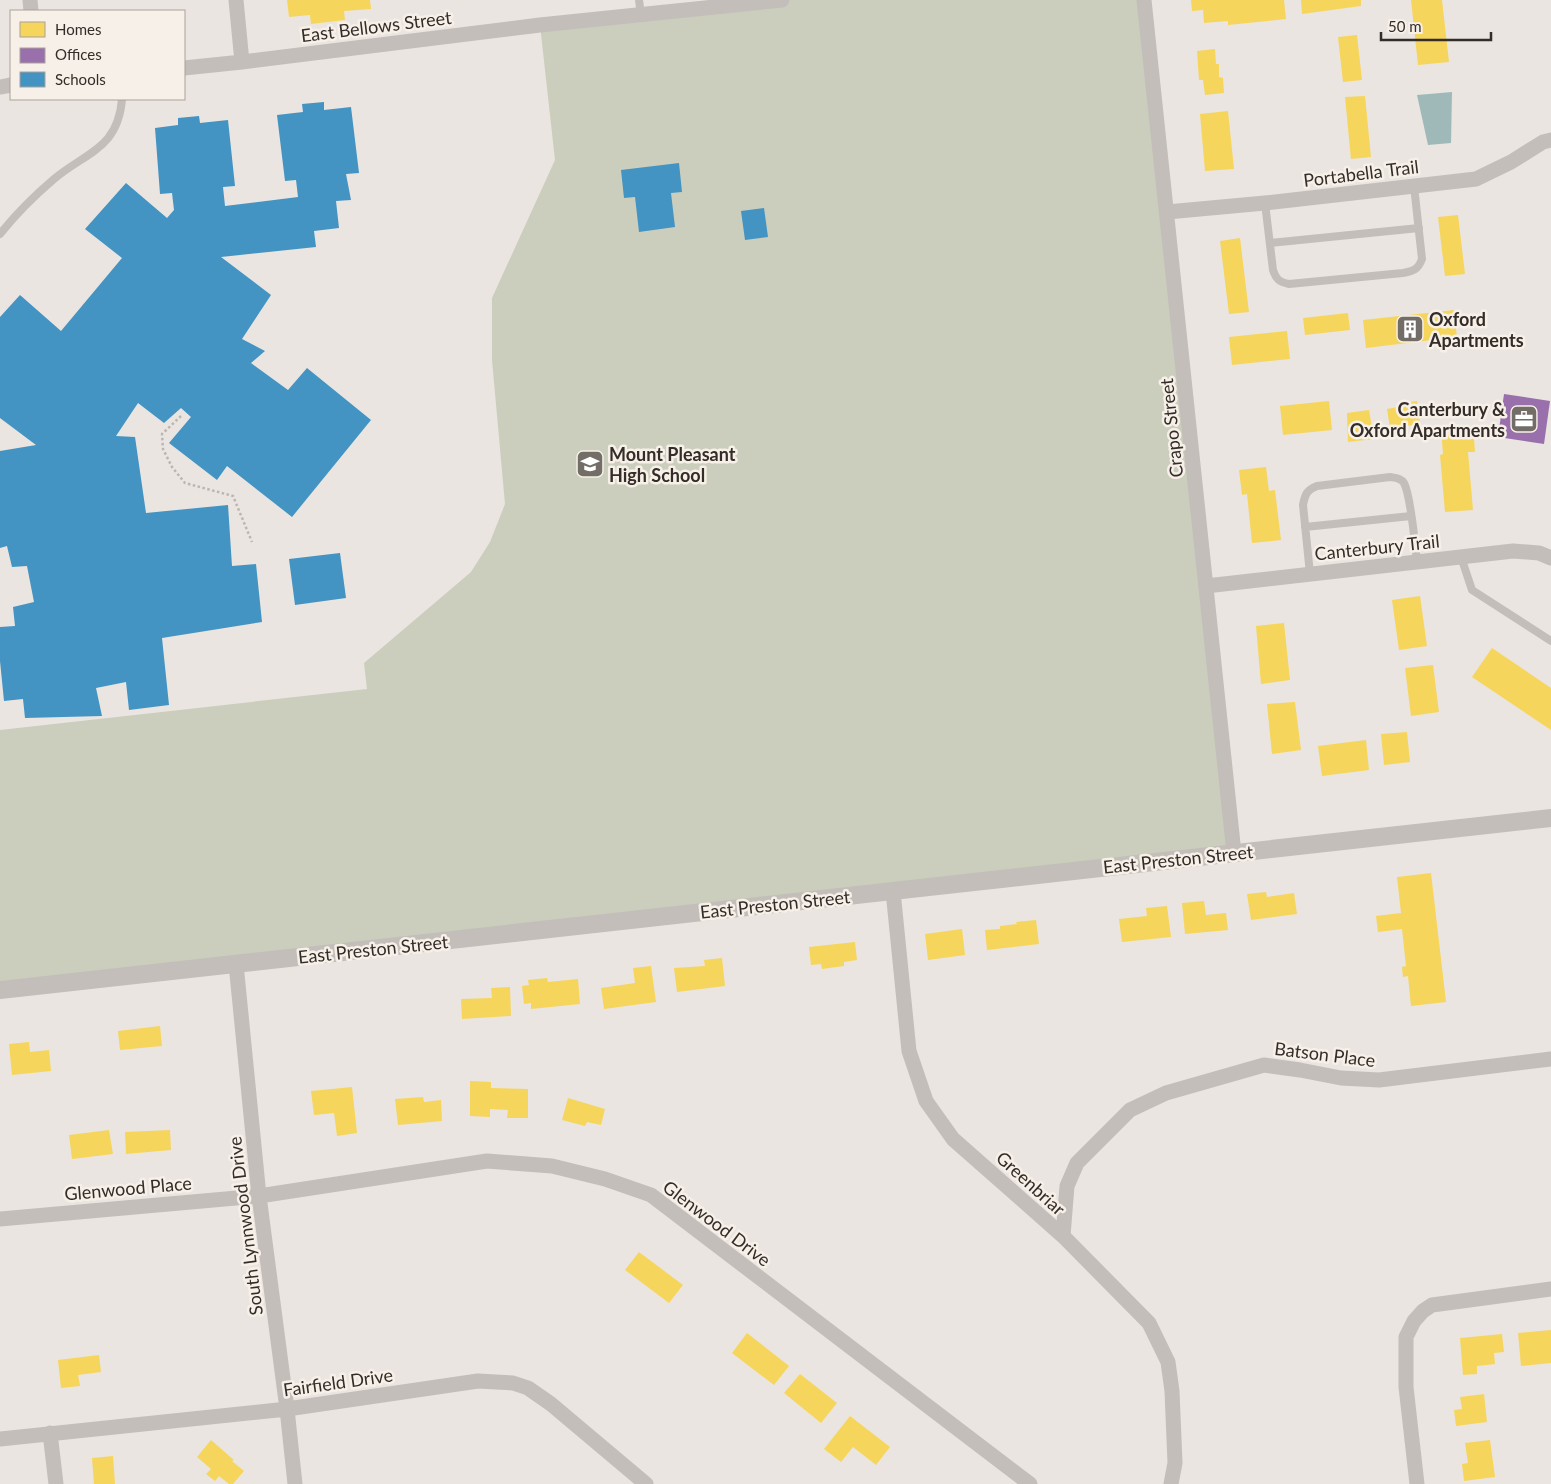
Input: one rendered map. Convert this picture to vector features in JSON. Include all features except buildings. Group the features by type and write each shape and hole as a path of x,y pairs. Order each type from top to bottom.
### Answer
{"street":[{"path":"236,0 242,62"},
{"name":"East Bellows Street","path":"185,68 502,30 640,8 782,0"},
{"name":"Crapo Street","path":"1144,0 1234,853"},
{"name":"Portabella Trail","path":"1166,212 1265,203 1476,179 1551,140"},
{"name":"Canterbury Trail","path":"1206,586 1513,551 1539,553 1551,558"},
{"name":"East Preston Street","path":"0,990 1551,818"},
{"name":"Greenbriar","path":"893,891 909,1051 926,1101 953,1139 1063,1236 1150,1323 1168,1362 1175,1429 1175,1463 1171,1484"},
{"name":"South Lynnwood Drive","path":"236,964 259,1196 295,1484"},
{"name":"Batson Place","path":"1063,1236 1067,1186 1077,1163 1130,1110 1166,1093 1264,1065 1341,1078 1379,1080 1551,1060"},
{"name":"Glenwood Drive","path":"259,1196 487,1161 552,1166 605,1179 651,1195 1030,1484"},
{"name":"Glenwood Place","path":"0,1219 259,1196"},
{"path":"1417,1484 1406,1387 1406,1337 1414,1321 1432,1305 1551,1289"},
{"name":"Fairfield Drive","path":"0,1439 287,1409 478,1381 513,1382 528,1388 551,1404 646,1484"},
{"path":"50,1433 56,1484"}],"lane":[{"path":"0,234 36,195 55,178 102,147 115,127 121,110 122,100"},
{"path":"1265,203 1273,270 1276,278 1281,282 1289,284 1413,271 1419,267 1422,260 1414,186"},
{"path":"1270,243 1419,228"},
{"path":"1310,574 1304,505 1305,496 1309,489 1317,486 1390,477 1398,478 1403,482 1408,495 1417,562"},
{"path":"1306,527 1411,516"},
{"path":"1461,557 1472,590 1551,641"}],"path":[{"path":"181,416 162,434 163,449 172,467 185,483 233,496 252,542"}],"green space":[{"name":"Mount Pleasant High School","path":"763,0 1144,0 1234,853 0,990 0,730 367,689 364,663 471,572 490,542 505,504 492,360 492,298 555,160 540,25"}],"water":[{"path":"1452,92 1451,143 1428,145 1417,95"}],"place":[{"name":"Oxford Apartments","path":"1410,329"},
{"name":"Canterbury & Oxford Apartments","path":"1524,419"},
{"name":"Mount Pleasant High School","path":"590,464"}]}
